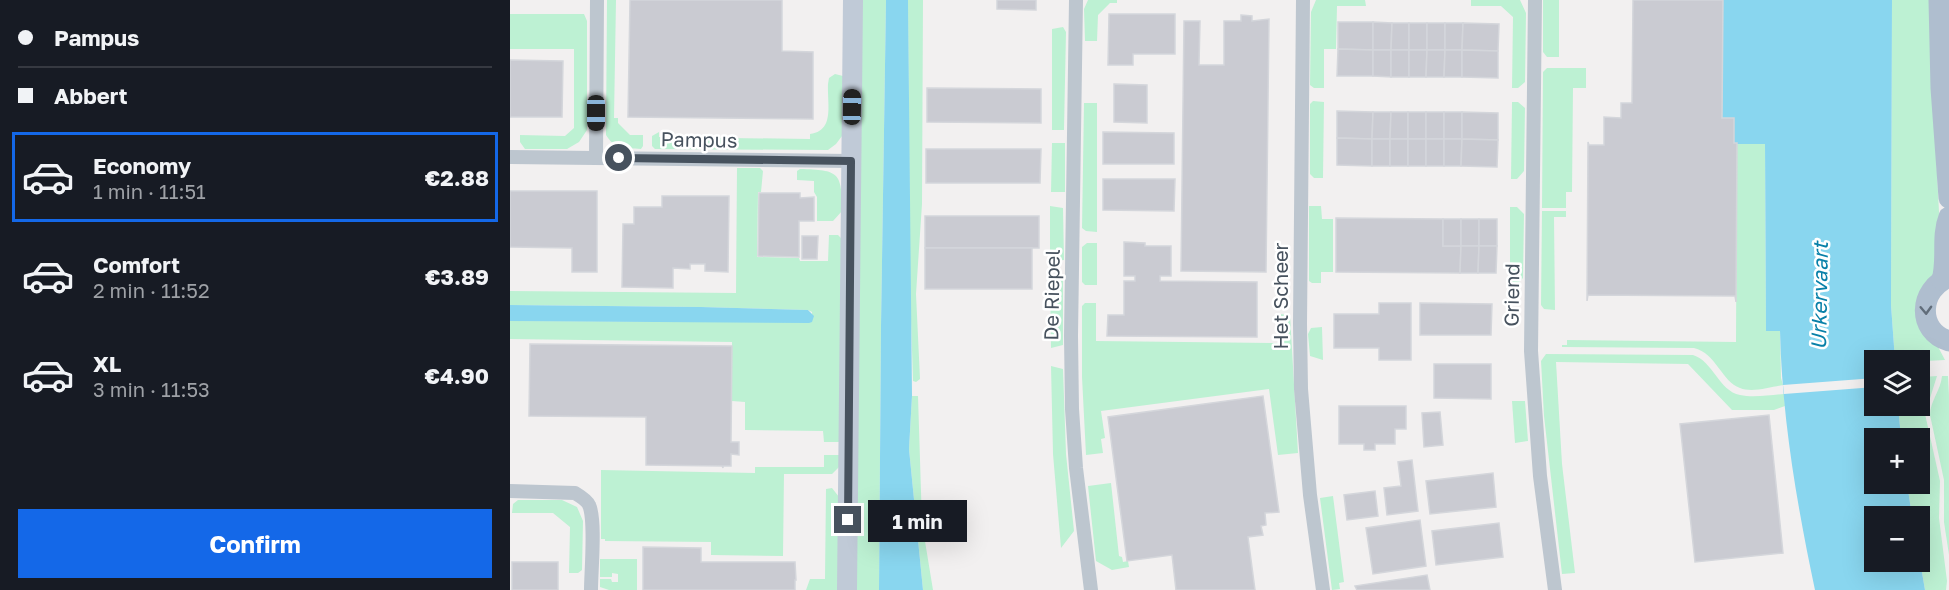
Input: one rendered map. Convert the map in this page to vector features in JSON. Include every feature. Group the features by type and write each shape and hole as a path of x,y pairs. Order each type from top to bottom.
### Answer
{"main road":[{"path":"1939,0 1941,88 1949,198"},
{"path":"1947,344 1930,328 1924,310 1929,292 1946,279 1945,226 1949,217"}],"street":[{"path":"596,158 597,0"},
{"path":"847,590 854,0"},
{"name":"De Riepel","path":"1076,0 1072,409 1076,468 1091,590"},
{"name":"Het Scheer","path":"1303,0 1301,388 1309,484 1323,590"},
{"name":"Griend","path":"1535,0 1531,351 1540,476 1555,590"},
{"name":"Pampus","path":"510,157 851,161"},
{"path":"510,491 575,493 590,506 592,519 591,590"}],"green space":[{"path":"607,0 616,0 614,118 618,118 618,123 630,135 643,135 641,149 617,146 606,135"},
{"path":"862,0 886,0 879,590 856,590"},
{"path":"908,0 923,0 922,204 916,294 920,379 916,382 913,381 910,288"},
{"path":"1088,0 1117,0 1117,3 1110,3 1098,15 1097,41 1085,41 1084,9"},
{"path":"1316,0 1365,0 1366,6 1337,6 1336,49 1324,49 1324,88 1314,88 1310,85 1311,12"},
{"path":"1471,0 1520,0 1526,13 1525,82 1518,88 1512,88 1513,17 1501,6 1471,6"},
{"path":"1543,0 1559,0 1559,57 1547,57 1543,52"},
{"path":"1892,0 1933,0 1933,94 1941,251 1935,277 1936,343 1945,360 1930,361 1930,350 1894,350 1891,305"},
{"path":"510,14 584,14 587,21 587,130 579,142 567,149 525,149 520,142 520,135 565,136 574,128 574,49 510,49"},
{"path":"1063,27 1066,32 1064,130 1052,130 1052,29"},
{"path":"1547,68 1586,68 1586,88 1573,88 1572,192 1566,192 1566,208 1542,208 1543,72"},
{"path":"835,74 843,76 842,136 828,150 655,149 652,146 652,136 659,132 659,137 810,139 810,134 818,132 826,122 829,78"},
{"path":"1313,101 1324,102 1323,178 1314,178 1310,174 1310,104"},
{"path":"1512,102 1518,102 1525,108 1524,171 1517,179 1511,179"},
{"path":"1084,103 1097,103 1097,232 1086,231 1082,228"},
{"path":"1052,143 1065,143 1065,192 1051,192"},
{"path":"1737,144 1765,144 1766,331 1780,331 1783,385 1756,390 1740,388 1728,380 1708,356 1694,348 1562,347 1562,345 1567,345 1567,340 1736,342"},
{"path":"737,168 760,168 763,171 761,192 758,192 757,257 828,261 829,235 838,235 841,238 840,442 824,442 823,431 745,430 745,402 732,401 732,342 510,339 510,321 812,322 812,312 808,310 510,305 510,291 736,293"},
{"path":"800,169 823,170 836,176 841,188 842,211 833,221 817,221 814,181 797,180 797,171"},
{"path":"1050,206 1063,208 1064,260 1050,261"},
{"path":"1309,206 1321,206 1322,219 1333,219 1333,272 1321,272 1321,283 1309,281"},
{"path":"1510,207 1517,207 1524,214 1523,278 1516,285 1510,285"},
{"path":"1542,211 1566,211 1566,217 1554,217 1555,310 1544,309 1541,305"},
{"path":"1087,243 1097,243 1097,285 1085,285 1082,282 1082,247"},
{"path":"1050,274 1063,274 1063,345 1051,348"},
{"path":"1085,303 1096,303 1096,341 1279,343 1279,314 1290,315 1298,453 1278,455 1269,389 1101,411 1105,438 1101,439 1103,453 1086,455 1082,377 1082,306"},
{"path":"1322,327 1323,360 1310,356 1308,334 1311,328"},
{"path":"1546,354 1693,355 1706,363 1721,382 1733,392 1750,396 1784,394 1785,406 1774,410 1732,410 1688,364 1556,362 1562,464 1575,573 1562,574 1544,416 1541,361"},
{"path":"1051,366 1063,369 1066,454 1074,531 1061,548 1053,454"},
{"path":"1930,376 1937,376 1930,398"},
{"path":"1942,376 1948,376 1949,555 1944,522 1944,480 1930,415"},
{"path":"912,396 918,396 922,523 933,590 923,590 909,449"},
{"path":"1512,401 1525,401 1528,441 1515,443"},
{"path":"1899,416 1925,416 1928,428 1900,428"},
{"path":"1930,436 1940,481 1939,518 1947,581 1946,590 1925,590 1922,572 1930,572 1930,506 1910,506 1909,494 1930,494"},
{"path":"824,455 839,455 839,467 832,474 784,474 783,556 711,555 711,542 605,541 601,539 601,470 755,473 755,467 824,467"},
{"path":"1111,483 1119,556 1122,557 1123,562 1128,561 1129,567 1112,570 1096,561 1088,486"},
{"path":"832,488 839,497 838,590 806,590 810,579 825,579 826,489"},
{"path":"1333,496 1344,582 1339,583 1340,589 1332,590 1320,498"},
{"path":"518,500 562,500 577,507 583,521 582,570 578,573 569,573 570,527 553,513 512,513 513,504"},
{"path":"600,559 637,559 637,590 609,590 600,587 600,579 611,579 612,582 618,582 618,574 612,573 612,577 600,577"}],"water":[{"path":"886,0 908,0 912,396 909,449 923,590 879,590"},
{"name":"Urkervaart","path":"1723,0 1892,0 1891,305 1894,350 1864,350 1864,416 1899,416 1900,428 1864,428 1864,494 1909,494 1910,506 1864,506 1864,572 1922,572 1925,590 1815,590 1792,461 1781,364 1780,331 1766,331 1765,144 1734,144 1734,119 1722,118"},
{"path":"510,305 808,310 814,316 812,322 809,323 510,321"}],"pier":[{"path":"1864,379 1864,388 1784,394 1783,385"}],"building":[{"path":"630,0 782,0 782,51 813,52 813,119 628,117"},
{"path":"997,0 1036,0 1036,10 997,9"},
{"path":"1633,0 1723,0 1722,118 1734,118 1734,143 1737,143 1736,302 1735,296 1588,295 1587,301 1588,142 1589,145 1604,145 1604,117 1621,118 1621,103 1632,103"},
{"path":"1109,14 1175,14 1175,54 1133,54 1133,65 1108,65"},
{"path":"1241,15 1252,16 1252,21 1269,19 1266,272 1181,271 1184,21 1200,21 1199,65 1224,65 1224,21 1241,21"},
{"path":"1338,22 1373,22 1373,50 1338,49"},
{"path":"1373,22 1392,23 1391,50 1373,50"},
{"path":"1392,23 1409,23 1409,50 1391,50"},
{"path":"1409,23 1427,23 1427,50 1409,50"},
{"path":"1427,23 1445,23 1445,50 1427,50"},
{"path":"1445,23 1463,23 1462,50 1445,50"},
{"path":"1463,23 1499,24 1498,51 1462,50"},
{"path":"1338,49 1373,50 1373,76 1337,76"},
{"path":"1373,50 1391,50 1391,77 1373,76"},
{"path":"1391,50 1409,50 1409,77 1391,77"},
{"path":"1409,50 1427,50 1426,77 1409,77"},
{"path":"1427,50 1445,50 1444,77 1426,77"},
{"path":"1445,50 1462,50 1462,77 1444,77"},
{"path":"1462,50 1498,51 1498,78 1462,77"},
{"path":"510,60 563,61 562,117 510,117"},
{"path":"1114,84 1147,85 1147,123 1114,122"},
{"path":"927,88 1041,89 1041,123 927,122"},
{"path":"1337,111 1373,112 1372,139 1337,138"},
{"path":"1373,112 1391,112 1390,139 1372,139"},
{"path":"1391,112 1408,112 1408,139 1390,139"},
{"path":"1408,112 1426,112 1426,139 1408,139"},
{"path":"1426,112 1444,112 1444,139 1426,139"},
{"path":"1444,112 1462,112 1462,139 1444,139"},
{"path":"1462,112 1498,113 1498,140 1462,139"},
{"path":"1103,132 1174,133 1174,164 1103,164"},
{"path":"1337,138 1372,139 1372,166 1337,165"},
{"path":"1372,139 1390,139 1390,166 1372,166"},
{"path":"1390,139 1408,139 1408,166 1390,166"},
{"path":"1408,139 1426,139 1426,166 1408,166"},
{"path":"1426,139 1444,139 1444,166 1426,166"},
{"path":"1444,139 1462,139 1461,166 1444,166"},
{"path":"1462,139 1498,140 1497,167 1461,166"},
{"path":"926,149 1041,149 1040,183 926,183"},
{"path":"1103,179 1175,179 1174,211 1103,210"},
{"path":"510,191 597,191 597,272 572,272 572,248 510,247"},
{"path":"759,193 800,193 800,198 814,197 814,221 799,221 799,257 758,256"},
{"path":"662,196 729,196 728,272 705,271 705,264 690,264 690,269 673,268 673,288 622,287 623,224 634,224 634,207 662,207"},
{"path":"925,216 1039,216 1039,248 925,248"},
{"path":"1336,218 1443,219 1443,246 1461,246 1460,273 1336,272"},
{"path":"1443,219 1461,219 1461,246 1443,246"},
{"path":"1461,219 1479,219 1479,246 1461,246"},
{"path":"1479,219 1497,219 1497,246 1479,246"},
{"path":"802,236 818,236 817,259 802,259"},
{"path":"1124,242 1145,243 1145,246 1171,246 1171,276 1160,276 1160,281 1257,282 1257,337 1107,336 1108,315 1124,315 1124,281 1135,281 1135,276 1124,276"},
{"path":"1461,246 1479,246 1478,273 1460,273"},
{"path":"1479,246 1497,246 1496,273 1478,273"},
{"path":"925,248 1032,248 1032,289 925,289"},
{"path":"1379,303 1411,303 1411,360 1379,360 1379,348 1334,348 1334,314 1379,314"},
{"path":"1420,303 1492,304 1491,335 1420,335"},
{"path":"530,344 732,346 731,442 739,442 739,455 731,454 731,466 723,466 723,468 722,466 646,465 646,417 529,416"},
{"path":"1434,364 1491,364 1491,399 1434,398"},
{"path":"1263,396 1279,512 1265,513 1266,525 1261,526 1263,535 1248,537 1255,590 1176,590 1172,555 1127,561 1108,417"},
{"path":"1339,406 1406,406 1406,429 1395,429 1395,444 1375,444 1375,450 1364,450 1364,444 1339,444"},
{"path":"1440,412 1443,445 1424,447 1422,413"},
{"path":"1769,415 1783,553 1695,562 1680,424"},
{"path":"1412,460 1418,511 1387,515 1384,488 1401,486 1398,462"},
{"path":"1493,473 1496,507 1430,514 1426,481"},
{"path":"1375,491 1378,516 1347,520 1344,495"},
{"path":"1420,520 1426,566 1373,574 1366,528"},
{"path":"1499,523 1503,557 1436,565 1432,531"},
{"path":"643,547 701,548 701,562 795,562 795,590 643,590"},
{"path":"512,562 558,562 558,590 512,590"},
{"path":"1427,575 1430,590 1357,590 1355,586"}],"route":[{"path":"619,158 851,161 848,520"}]}
